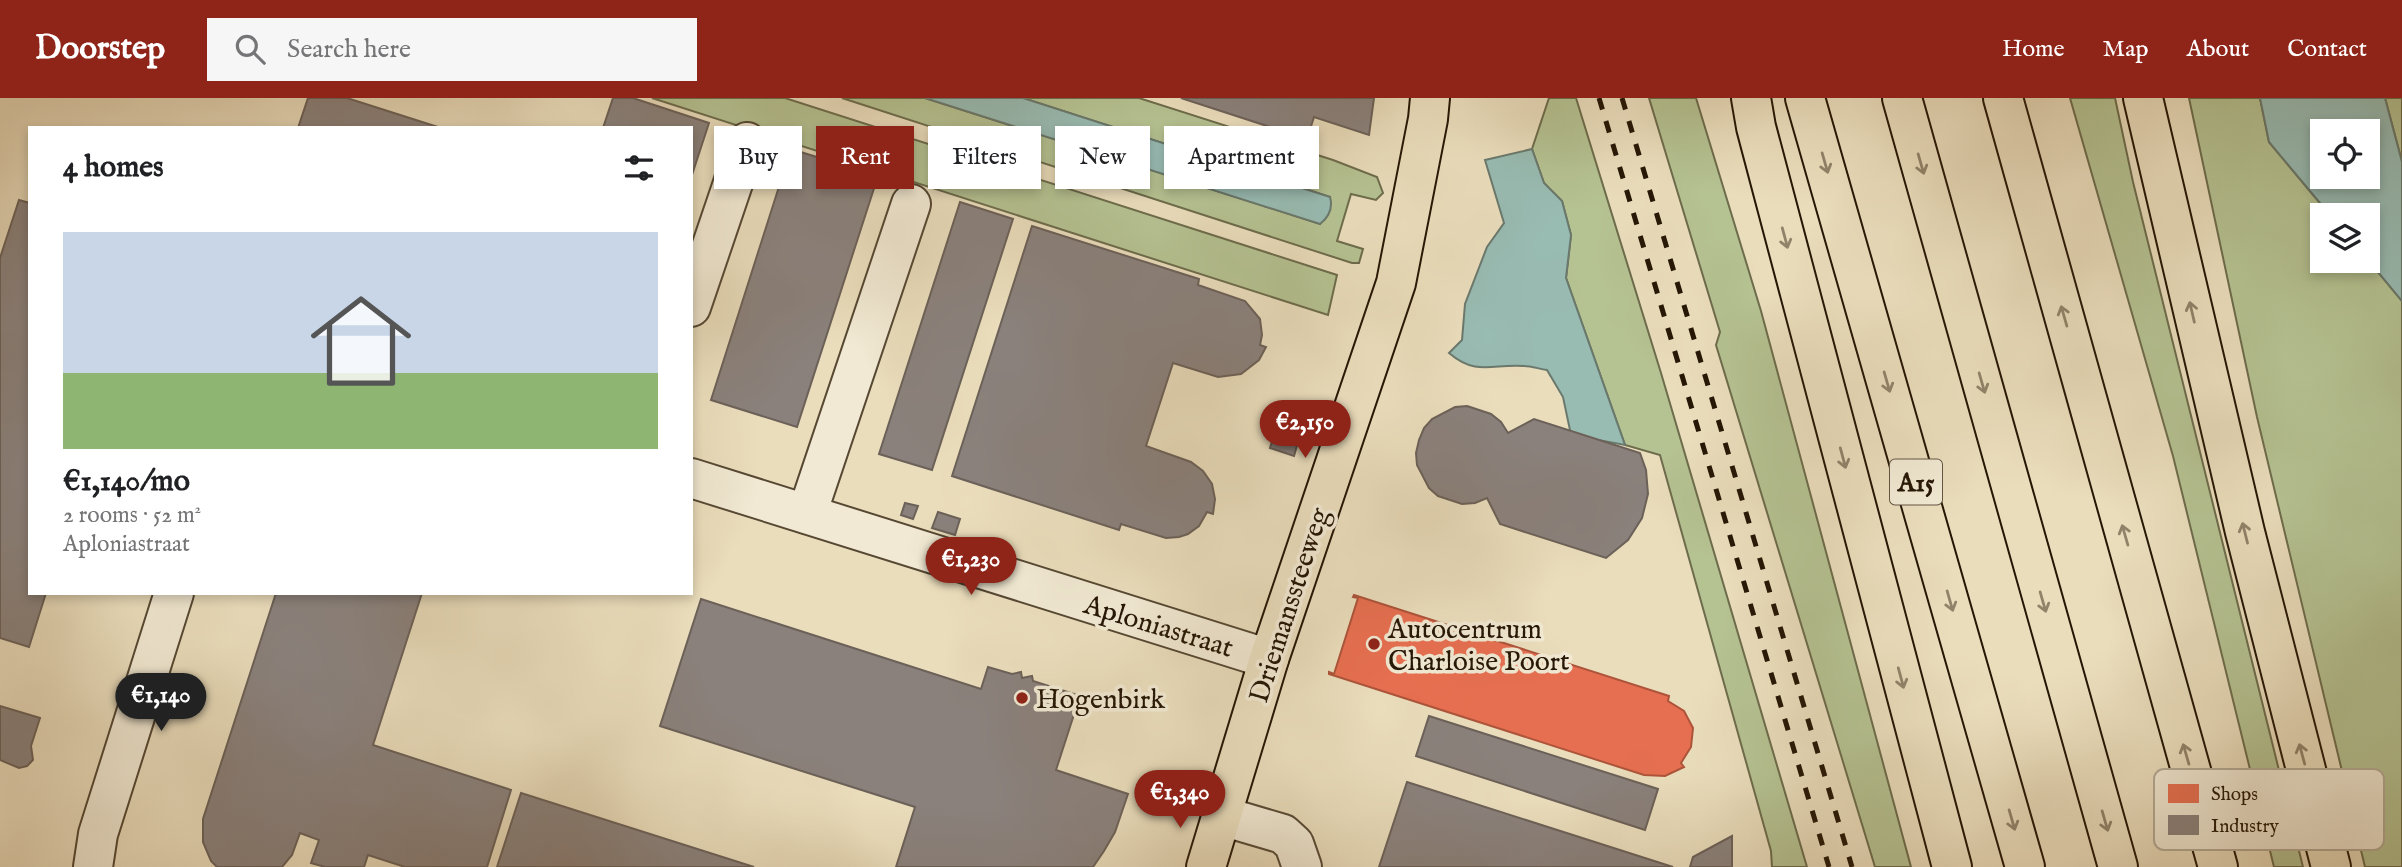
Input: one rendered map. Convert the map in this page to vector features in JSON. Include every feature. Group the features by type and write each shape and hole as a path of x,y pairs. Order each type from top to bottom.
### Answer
{"main road":[{"name":"Driemanssteeweg","path":"1206,867 1269,659 1396,283 1430,98"},
{"name":"A15","path":"1751,98 1756,127 1952,867"},
{"name":"A15","path":"1805,98 2025,867"},
{"path":"1902,98 2118,867"},
{"path":"2003,98 2191,769"},
{"path":"2143,98 2245,532 2307,769"},
{"name":"Driemanssteeweg","path":"1190,867 1220,822"},
{"path":"2213,850 2218,867"},
{"path":"2328,850 2332,867"}],"street":[{"path":"693,301 731,189"},
{"path":"807,514 911,204"},
{"name":"Aploniastraat","path":"693,479 1269,659"},
{"path":"93,867 97,834 173,595"},
{"path":"1220,822 1283,834 1294,844 1302,867"}],"green space":[{"path":"652,98 785,98 872,126 816,126 816,151 802,146 802,126 739,126"},
{"path":"842,98 925,98 1013,126 929,126"},
{"path":"1023,98 1139,98 1227,126 1164,126 1164,143 1150,139 1150,126 1110,126"},
{"path":"1549,98 1576,98 1661,373 1807,867 1772,867 1771,851 1660,455 1625,445 1566,278 1571,235 1562,201 1544,183 1532,149"},
{"path":"1649,98 1696,98 1761,311 1911,867 1875,867 1716,345 1720,332"},
{"path":"2070,98 2115,98 2133,182 2279,769 2250,769 2173,456"},
{"path":"2189,98 2260,98 2269,142 2320,203 2310,203 2310,273 2379,273 2402,301 2402,867 2365,867 2361,850 2384,850 2384,769 2341,769 2257,417"},
{"path":"2385,98 2402,98 2402,162"},
{"path":"1041,135 1055,139 1055,167 1041,162"},
{"path":"914,139 928,144 928,187 914,182"},
{"path":"1319,156 1333,160 1377,177 1383,193 1376,200 1351,194 1337,241 1363,249 1359,263 1123,189 1150,189 1150,170 1164,174 1164,189 1210,189 1320,224 1330,197 1305,189 1319,189"},
{"path":"1041,180 1055,185 1055,189 1069,189 1337,275 1328,315 935,189 1041,189"},
{"path":"2270,850 2299,850 2303,867 2274,867"}],"water":[{"path":"925,98 1023,98 1110,126 1055,126 1055,139 1041,135 1041,126 1013,126"},
{"path":"2260,98 2385,98 2402,162 2402,301 2379,273 2380,203 2320,203 2269,142"},
{"path":"1150,139 1164,143 1164,174 1150,170"},
{"path":"1532,149 1544,183 1562,201 1571,235 1566,278 1625,445 1571,435 1563,397 1547,370 1527,366 1477,367 1468,365 1449,353 1462,340 1465,304 1487,247 1504,223 1485,160"},
{"path":"1210,189 1305,189 1330,197 1331,209 1320,224"}],"building: Shops":[{"path":"1354,595 1669,696 1668,701 1684,711 1693,728 1691,747 1681,763 1684,767 1665,776 1644,775 1329,674 1334,674 1358,598 1353,597"}],"building: Industry":[{"path":"308,98 347,98 435,126 299,126"},
{"path":"613,98 633,98 709,123 693,172 693,126 604,126"},
{"path":"1181,98 1374,98 1369,135 1314,117 1311,126 1267,126"},
{"path":"802,152 816,157 816,189 874,189 797,427 711,400 778,189 802,189"},
{"path":"19,200 28,202 28,595 45,595 29,647 0,638 0,258"},
{"path":"960,202 1013,219 932,470 879,454"},
{"path":"1032,226 1199,279 1198,285 1245,301 1260,319 1260,345 1266,347 1259,360 1241,374 1218,377 1173,363 1146,446 1191,462 1203,471 1212,484 1215,499 1213,514 1207,512 1199,526 1188,534 1166,538 1121,524 1119,530 952,476"},
{"path":"1467,406 1491,414 1501,422 1508,433 1534,419 1640,453 1646,470 1648,494 1642,518 1628,540 1606,558 1500,524 1487,498 1462,504 1438,496 1429,488 1417,465 1419,440 1432,419 1455,407"},
{"path":"1274,435 1298,442 1294,456 1270,448"},
{"path":"905,503 918,506 913,519 901,515"},
{"path":"938,512 960,519 955,535 932,528"},
{"path":"275,595 421,595 373,745 511,790 487,867 405,867 368,855 364,867 325,867 311,863 319,840 300,833 292,855 282,867 217,867 211,861 203,842 203,819"},
{"path":"701,599 981,689 988,667 1012,674 1021,672 1022,678 1032,676 1033,681 1080,696 1056,770 1128,794 1115,832 1104,851 1093,867 896,867 915,807 660,726"},
{"path":"0,706 40,718 31,746 33,760 27,766 19,768 0,760"},
{"path":"1429,716 1658,789 1645,830 1416,756"},
{"path":"1407,782 1673,867 1379,867"},
{"path":"521,793 754,867 497,867"},
{"path":"1732,836 1732,867 1690,867 1693,857"}],"railway":[{"path":"1599,98 1829,867"},
{"path":"1622,98 1852,867"}],"place":[{"name":"Autocentrum Charloise Poort","path":"1374,644"},
{"name":"Hogenbirk","path":"1022,698"}]}
